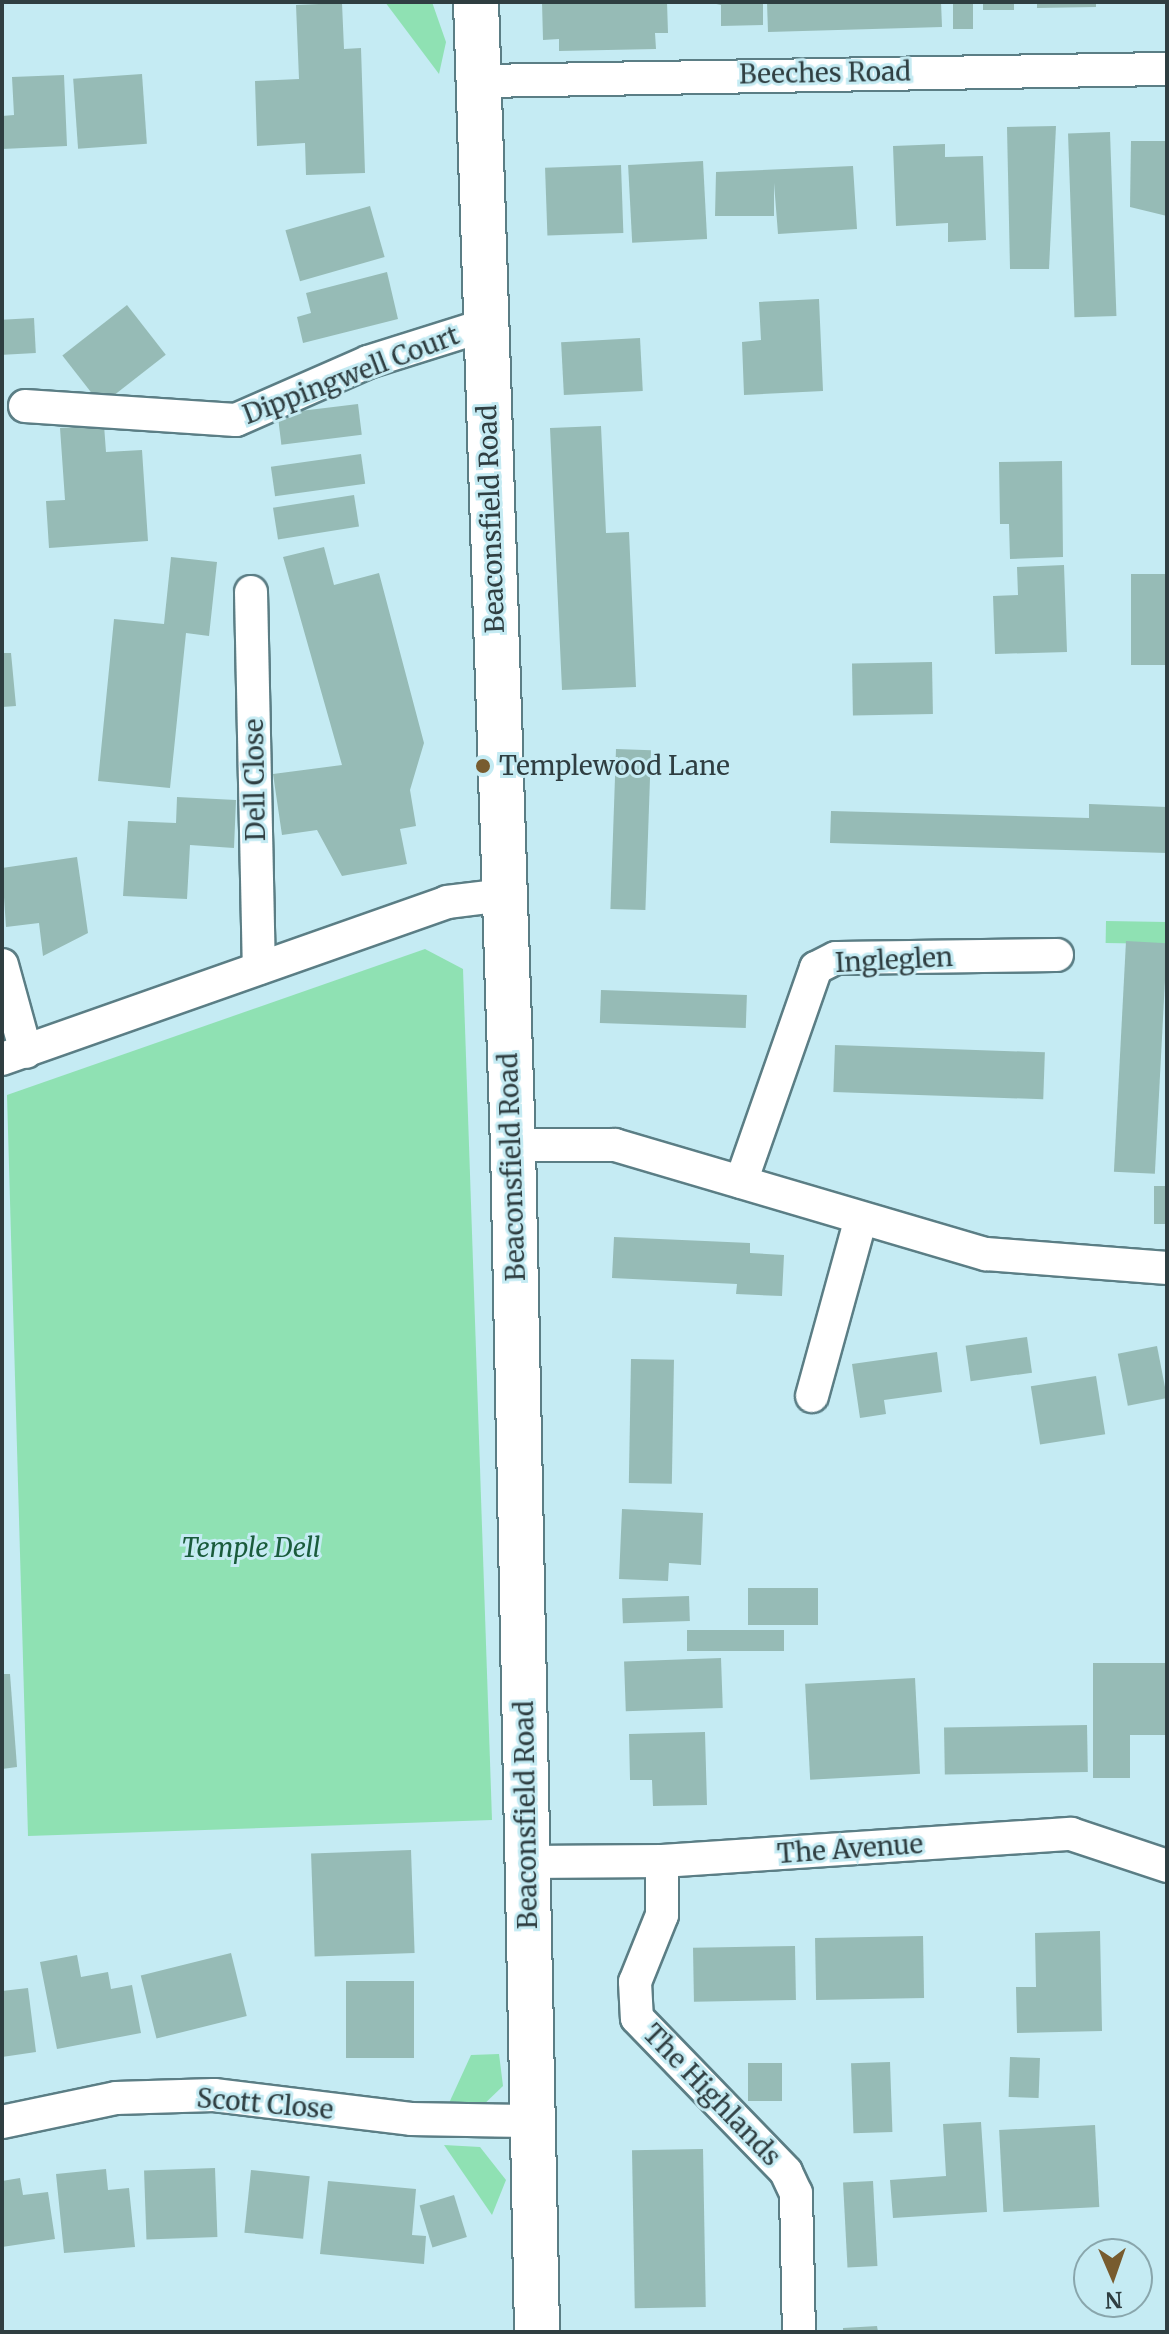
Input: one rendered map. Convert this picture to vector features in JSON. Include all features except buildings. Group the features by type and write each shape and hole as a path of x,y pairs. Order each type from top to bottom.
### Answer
{"main road":[{"name":"Beaconsfield Road","path":"476,2 483,81 485,325 513,1145 529,2121 537,2332"}],"street":[{"name":"Beeches Road","path":"483,81 1167,69"},
{"name":"Dippingwell Court","path":"25,406 236,420 368,362 485,325"},
{"name":"Dell Close","path":"251,592 259,968"},
{"path":"2,965 14,1056 447,902 503,895"},
{"name":"Ingleglen","path":"741,1182 816,968 836,958 1057,955"},
{"path":"513,1145 615,1145 741,1182 860,1222 986,1254 1167,1268"},
{"path":"812,1396 860,1222"},
{"name":"The Avenue","path":"527,1862 662,1861 1071,1834 1167,1866"},
{"name":"The Highlands","path":"662,1861 662,1915 635,1982 637,2018 786,2172 796,2193 799,2332"},
{"name":"Scott Close","path":"2,2122 116,2098 214,2095 411,2119 529,2121"}],"green space":[{"path":"385,2 432,2 446,42 439,74"},
{"path":"1106,921 1167,922 1167,944 1106,943"},
{"name":"Temple Dell","path":"425,949 463,969 492,1820 28,1836 7,1095"},
{"path":"499,2054 503,2086 478,2110 444,2114 471,2055"},
{"path":"444,2145 480,2147 506,2180 492,2215"}],"place":[{"name":"Templewood Lane","path":"483,766"}]}
